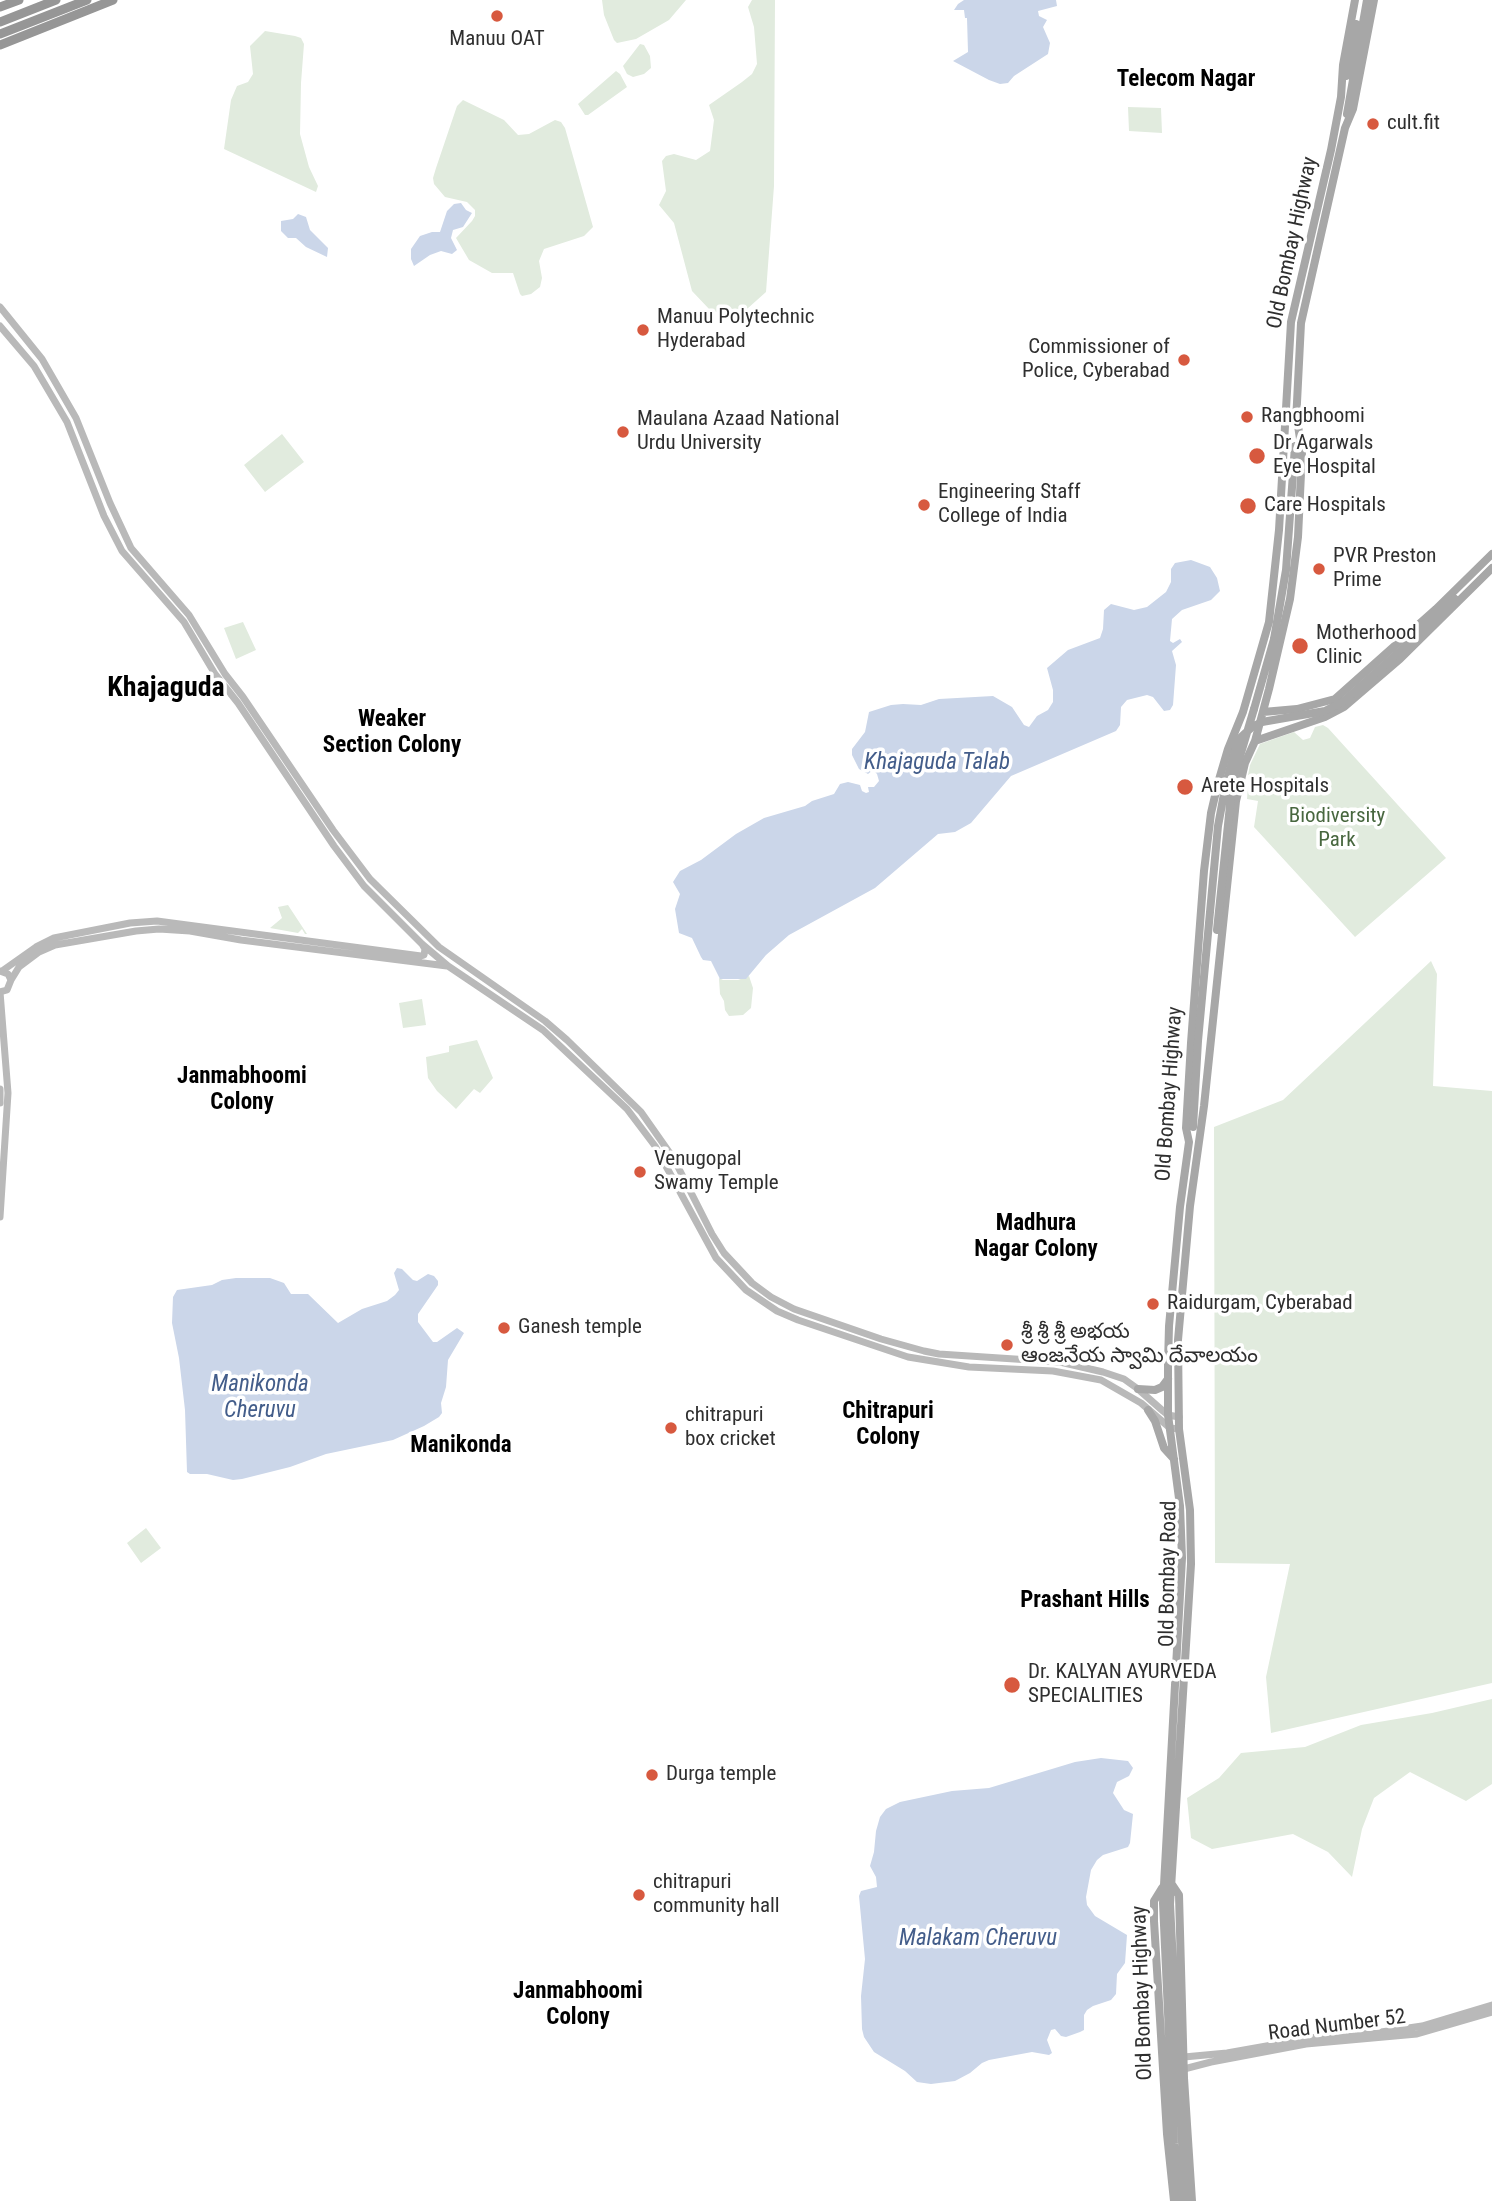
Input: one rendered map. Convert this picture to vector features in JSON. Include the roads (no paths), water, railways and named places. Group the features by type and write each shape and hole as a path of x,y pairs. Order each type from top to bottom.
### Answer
{"highway":[{"path":"0,7 19,0"},
{"path":"0,22 56,0"},
{"path":"0,34 87,0"},
{"path":"0,45 113,0"}],"main road":[{"path":"1220,948 1217,930 1225,837 1235,773 1269,658 1282,598 1290,523 1301,323 1345,128 1357,0"},
{"name":"Old Bombay Highway","path":"1174,2201 1167,2134 1154,1901 1168,1884 1182,1558 1174,1429 1163,1415 1168,1379 1169,1326 1189,1142 1186,1128 1204,871 1212,813 1266,633 1279,530 1291,321 1331,150 1341,97 1343,65 1357,0"},
{"path":"1341,97 1348,84 1367,0"},
{"path":"1345,128 1353,109 1374,0"},
{"path":"0,307 42,359 76,418 131,548 189,615 225,674 370,879 439,947 545,1021 636,1120 665,1165 716,1258 746,1290 798,1320 864,1344 921,1360 969,1367 1053,1371 1101,1380 1127,1394 1148,1410 1179,1417"},
{"path":"0,326 34,366 74,437 104,516 122,551 184,622 215,674 238,703 346,864 364,886 447,966 564,1043 641,1112 674,1159 724,1253 752,1283 794,1309 857,1331 939,1354 1070,1364 1124,1379 1138,1389 1163,1415"},
{"name":"Old Bombay Road","path":"1192,2201 1179,1895 1168,1884 1191,1564 1190,1510 1174,1429 1179,1417 1178,1340 1190,1206 1203,1112 1236,801 1248,753 1255,741 1263,712 1290,599 1298,537 1302,452 1297,419"},
{"path":"1263,712 1297,709 1335,699 1437,609 1492,554"},
{"path":"1243,712 1245,730 1255,741 1325,718 1344,707 1400,659 1492,568"},
{"path":"1189,1142 1193,1127 1198,1041 1219,826 1226,783 1238,740 1262,722 1325,711 1344,701 1455,598 1464,582"},
{"path":"1266,633 1281,638"},
{"path":"1269,689 1272,702 1283,710"},
{"path":"1273,711 1275,734"},
{"path":"1233,736 1245,741 1248,753"},
{"path":"1,971 36,947 64,935 157,921 242,940 447,966"},
{"path":"2,1213 1,1194 10,1094 0,992 7,990 19,967 39,952 55,945 136,930 188,928 421,956 424,955 425,949 422,944"},
{"path":"1,971 8,974 11,980"},
{"path":"1195,984 1215,987"},
{"path":"0,1088 0,1103"},
{"path":"1138,1389 1155,1390 1162,1387 1168,1379"},
{"path":"1148,1410 1155,1421 1164,1448 1174,1459"},
{"path":"1168,1884 1174,2144 1179,2201"},
{"path":"1167,1903 1185,2201"},
{"name":"Road Number 52","path":"1184,2057 1227,2053 1317,2037 1422,2026 1492,2006"},
{"name":"Road Number 52","path":"1185,2069 1306,2044 1418,2034 1492,2012"}],"water":[{"path":"964,0 1056,0 1057,6 1038,11 1039,16 1047,20 1043,27 1050,43 1048,54 1014,76 1008,83 1000,84 953,61 968,52 967,18 964,10 954,10"},
{"path":"461,203 472,213 463,227 453,230 451,238 457,250 452,254 441,251 430,255 414,266 411,249 420,236 440,232 447,211 454,204"},
{"path":"298,214 306,217 310,230 328,248 327,257 306,247 296,238 288,238 281,231 281,221 293,219"},
{"name":"Khajaguda Talab","path":"1191,560 1210,567 1217,578 1220,591 1211,600 1182,610 1172,619 1170,641 1173,643 1180,639 1182,642 1172,651 1176,665 1173,705 1170,710 1164,711 1153,697 1147,695 1127,700 1121,707 1120,725 1116,731 1011,776 971,823 955,832 938,834 875,888 789,935 766,955 746,979 720,979 711,961 703,960 692,938 679,933 675,909 680,894 673,882 680,871 764,818 834,794 840,784 848,782 860,785 866,793 869,792 868,787 874,787 879,781 877,774 873,770 868,774 859,769 852,755 852,749 865,732 869,712 891,705 921,705 939,699 993,696 1012,707 1024,725 1029,727 1053,702 1047,668 1068,650 1100,638 1104,610 1111,604 1134,610 1147,607 1166,592 1175,563"},
{"name":"Manikonda Cheruvu","path":"397,1268 402,1269 413,1280 417,1281 428,1274 438,1281 418,1314 418,1322 433,1342 457,1328 464,1333 448,1360 446,1387 441,1403 442,1413 439,1417 393,1440 326,1454 290,1467 242,1479 233,1480 187,1472 185,1410 172,1323 173,1297 177,1290 236,1278 270,1278 284,1283 291,1294 308,1294 338,1323 395,1295 399,1290 394,1273"},
{"name":"Malakam Cheruvu","path":"1101,1758 1128,1761 1133,1768 1129,1776 1117,1782 1113,1793 1124,1810 1133,1814 1130,1843 1128,1847 1103,1855 1097,1860 1091,1870 1086,1897 1087,1905 1095,1916 1127,1935 1125,1963 1117,1974 1116,1994 1111,2000 1087,2010 1084,2015 1084,2030 1066,2037 1061,2036 1055,2029 1051,2030 1047,2040 1052,2053 1049,2055 1032,2052 989,2060 955,2081 931,2084 917,2082 905,2071 874,2052 862,2029 861,1996 865,1959 859,1896 861,1891 877,1887 876,1877 870,1866 880,1817 886,1809 900,1802 952,1791 989,1788 1075,1762"}],"place":[{"name":"Manuu OAT","path":"497,16"},
{"name":"cult.fit","path":"1373,124"},
{"name":"Manuu Polytechnic Hyderabad","path":"643,330"},
{"name":"Commissioner of Police, Cyberabad","path":"1184,360"},
{"name":"Rangbhoomi","path":"1247,417"},
{"name":"Maulana Azaad National Urdu University","path":"623,432"},
{"name":"Dr Agarwals Eye Hospital","path":"1257,456"},
{"name":"Engineering Staff College of India","path":"924,505"},
{"name":"Care Hospitals","path":"1248,506"},
{"name":"PVR Preston Prime","path":"1319,569"},
{"name":"Motherhood Clinic","path":"1300,646"},
{"name":"Arete Hospitals","path":"1185,787"},
{"name":"Venugopal Swamy Temple","path":"640,1172"},
{"name":"Raidurgam, Cyberabad","path":"1153,1304"},
{"name":"Ganesh temple","path":"504,1328"},
{"name":"శ్రీ శ్రీ శ్రీ అభయ ఆంజనేయ స్వామి దేవాలయం","path":"1007,1345"},
{"name":"chitrapuri box cricket","path":"671,1428"},
{"name":"Dr. KALYAN AYURVEDA SPECIALITIES","path":"1012,1685"},
{"name":"Durga temple","path":"652,1775"},
{"name":"chitrapuri community hall","path":"639,1895"}],"district":[{"name":"Telecom Nagar","path":"1186,80"},
{"name":"Khajaguda","path":"166,689"},
{"name":"Weaker Section Colony","path":"392,733"},
{"name":"Janmabhoomi Colony","path":"242,1090"},
{"name":"Madhura Nagar Colony","path":"1036,1237"},
{"name":"Chitrapuri Colony","path":"888,1425"},
{"name":"Manikonda","path":"461,1446"},
{"name":"Prashant Hills","path":"1085,1601"},
{"name":"Janmabhoomi Colony","path":"578,2005"}],"park label":[{"name":"Biodiversity Park","path":"1337,829"}]}
